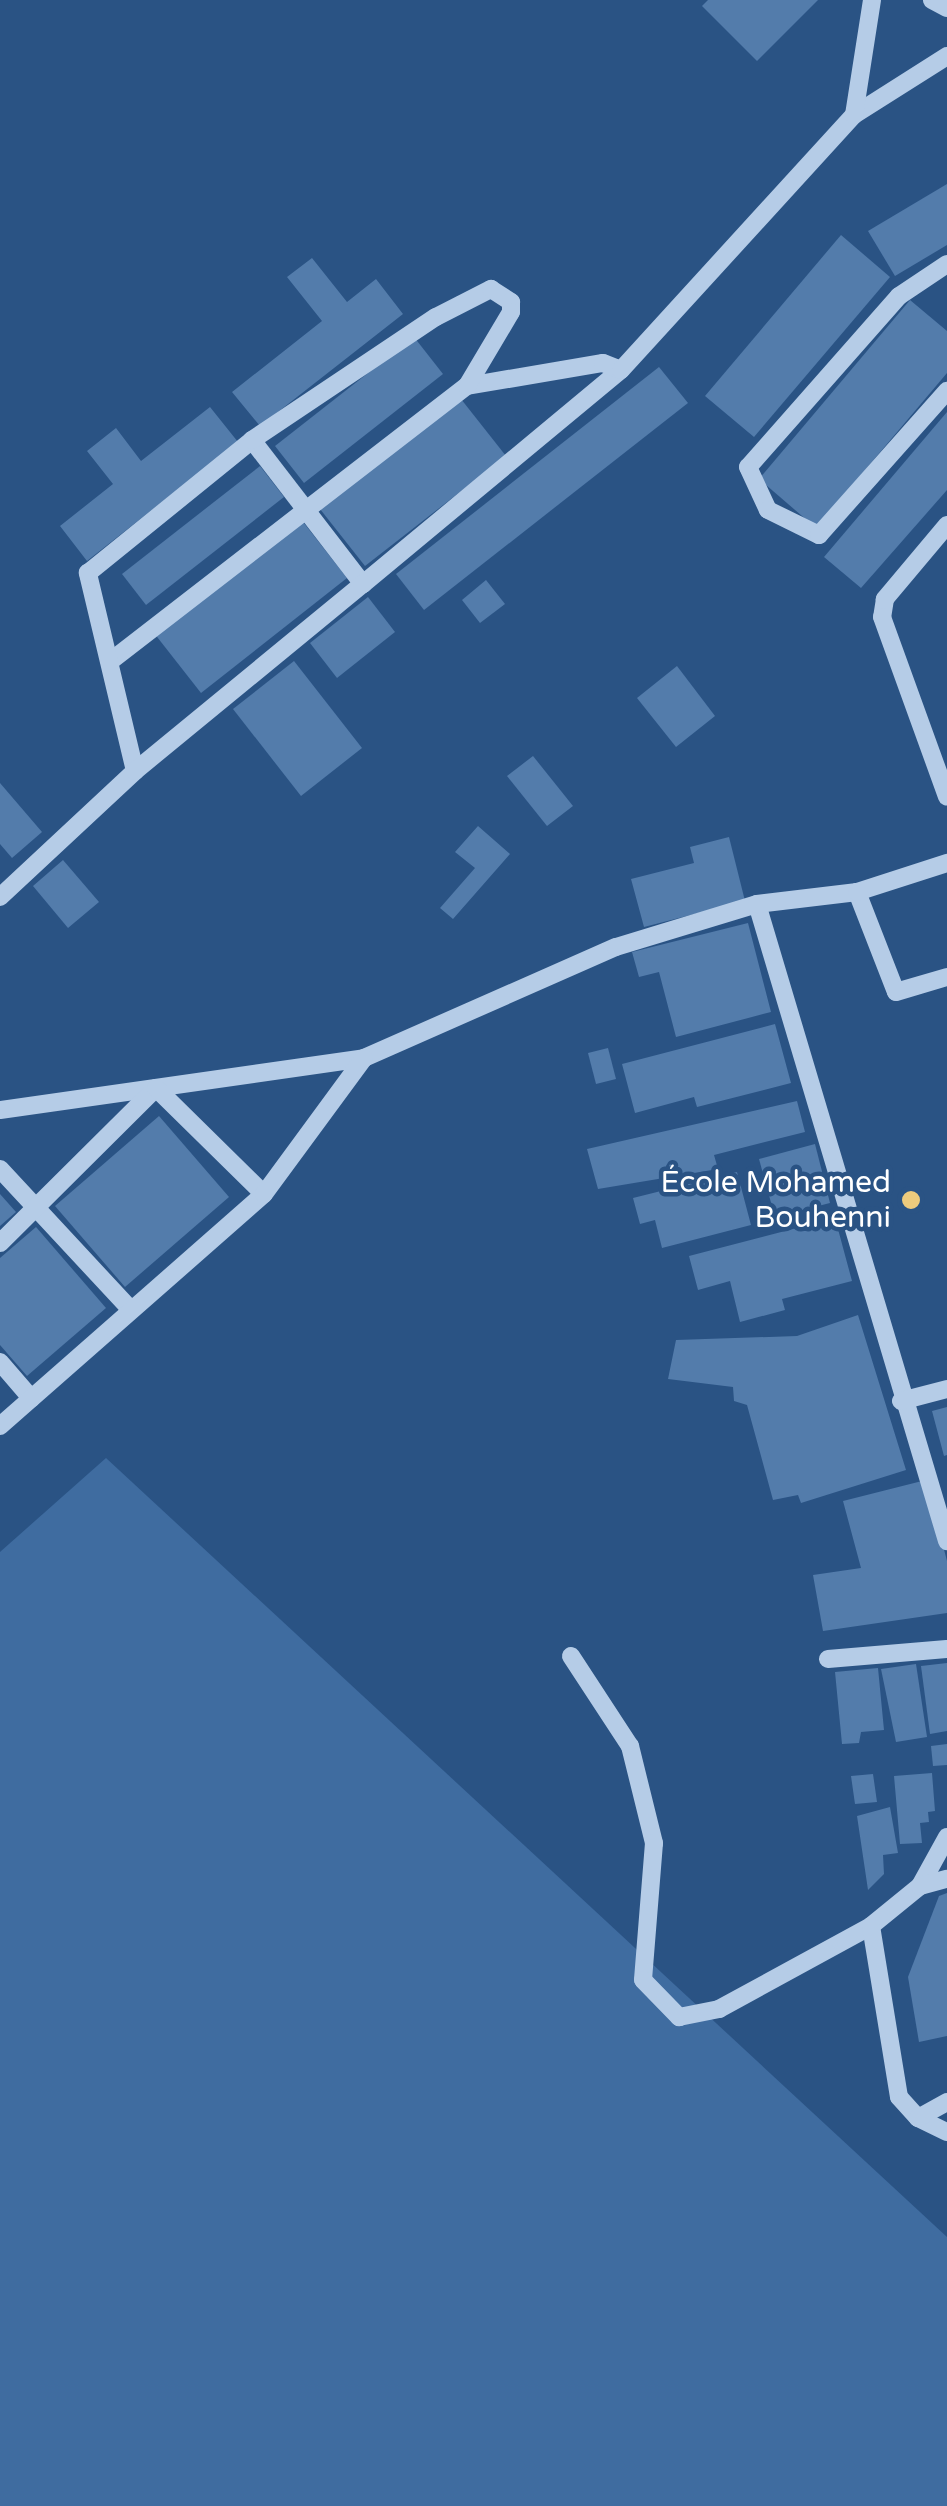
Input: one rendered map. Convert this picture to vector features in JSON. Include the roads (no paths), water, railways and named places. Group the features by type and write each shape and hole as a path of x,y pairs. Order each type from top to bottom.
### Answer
{"street":[{"path":"854,115 872,0"},
{"path":"932,0 947,8"},
{"path":"0,896 135,771 621,370 854,115 947,56"},
{"path":"947,264 899,296 748,467 768,510 820,535 947,391"},
{"path":"135,771 112,660 88,573 252,440 436,317 491,288 511,302 511,312 477,359 467,386"},
{"path":"112,660 300,509 467,386 603,363 621,370"},
{"path":"252,440 300,509 363,584"},
{"path":"947,525 885,599 882,617 947,797"},
{"path":"0,1110 364,1058 616,947 757,904 856,892 947,863"},
{"path":"856,892 896,992 947,977"},
{"path":"757,904 900,1401 947,1542"},
{"path":"0,1426 128,1308 264,1194 364,1058"},
{"path":"156,1088 264,1194"},
{"path":"0,1243 38,1210 156,1088"},
{"path":"0,1169 128,1308"},
{"path":"0,1362 31,1398"},
{"path":"900,1401 947,1389"},
{"path":"828,1659 947,1649"},
{"path":"571,1656 630,1746 654,1843 643,1980 679,2017 719,2008 871,1926 920,1886 947,1837"},
{"path":"920,1886 947,1878"},
{"path":"871,1926 899,2097 918,2118 947,2132"},
{"path":"918,2118 947,2102"}],"place":[{"name":"École Mohamed Bouhenni","path":"911,1200"}]}
